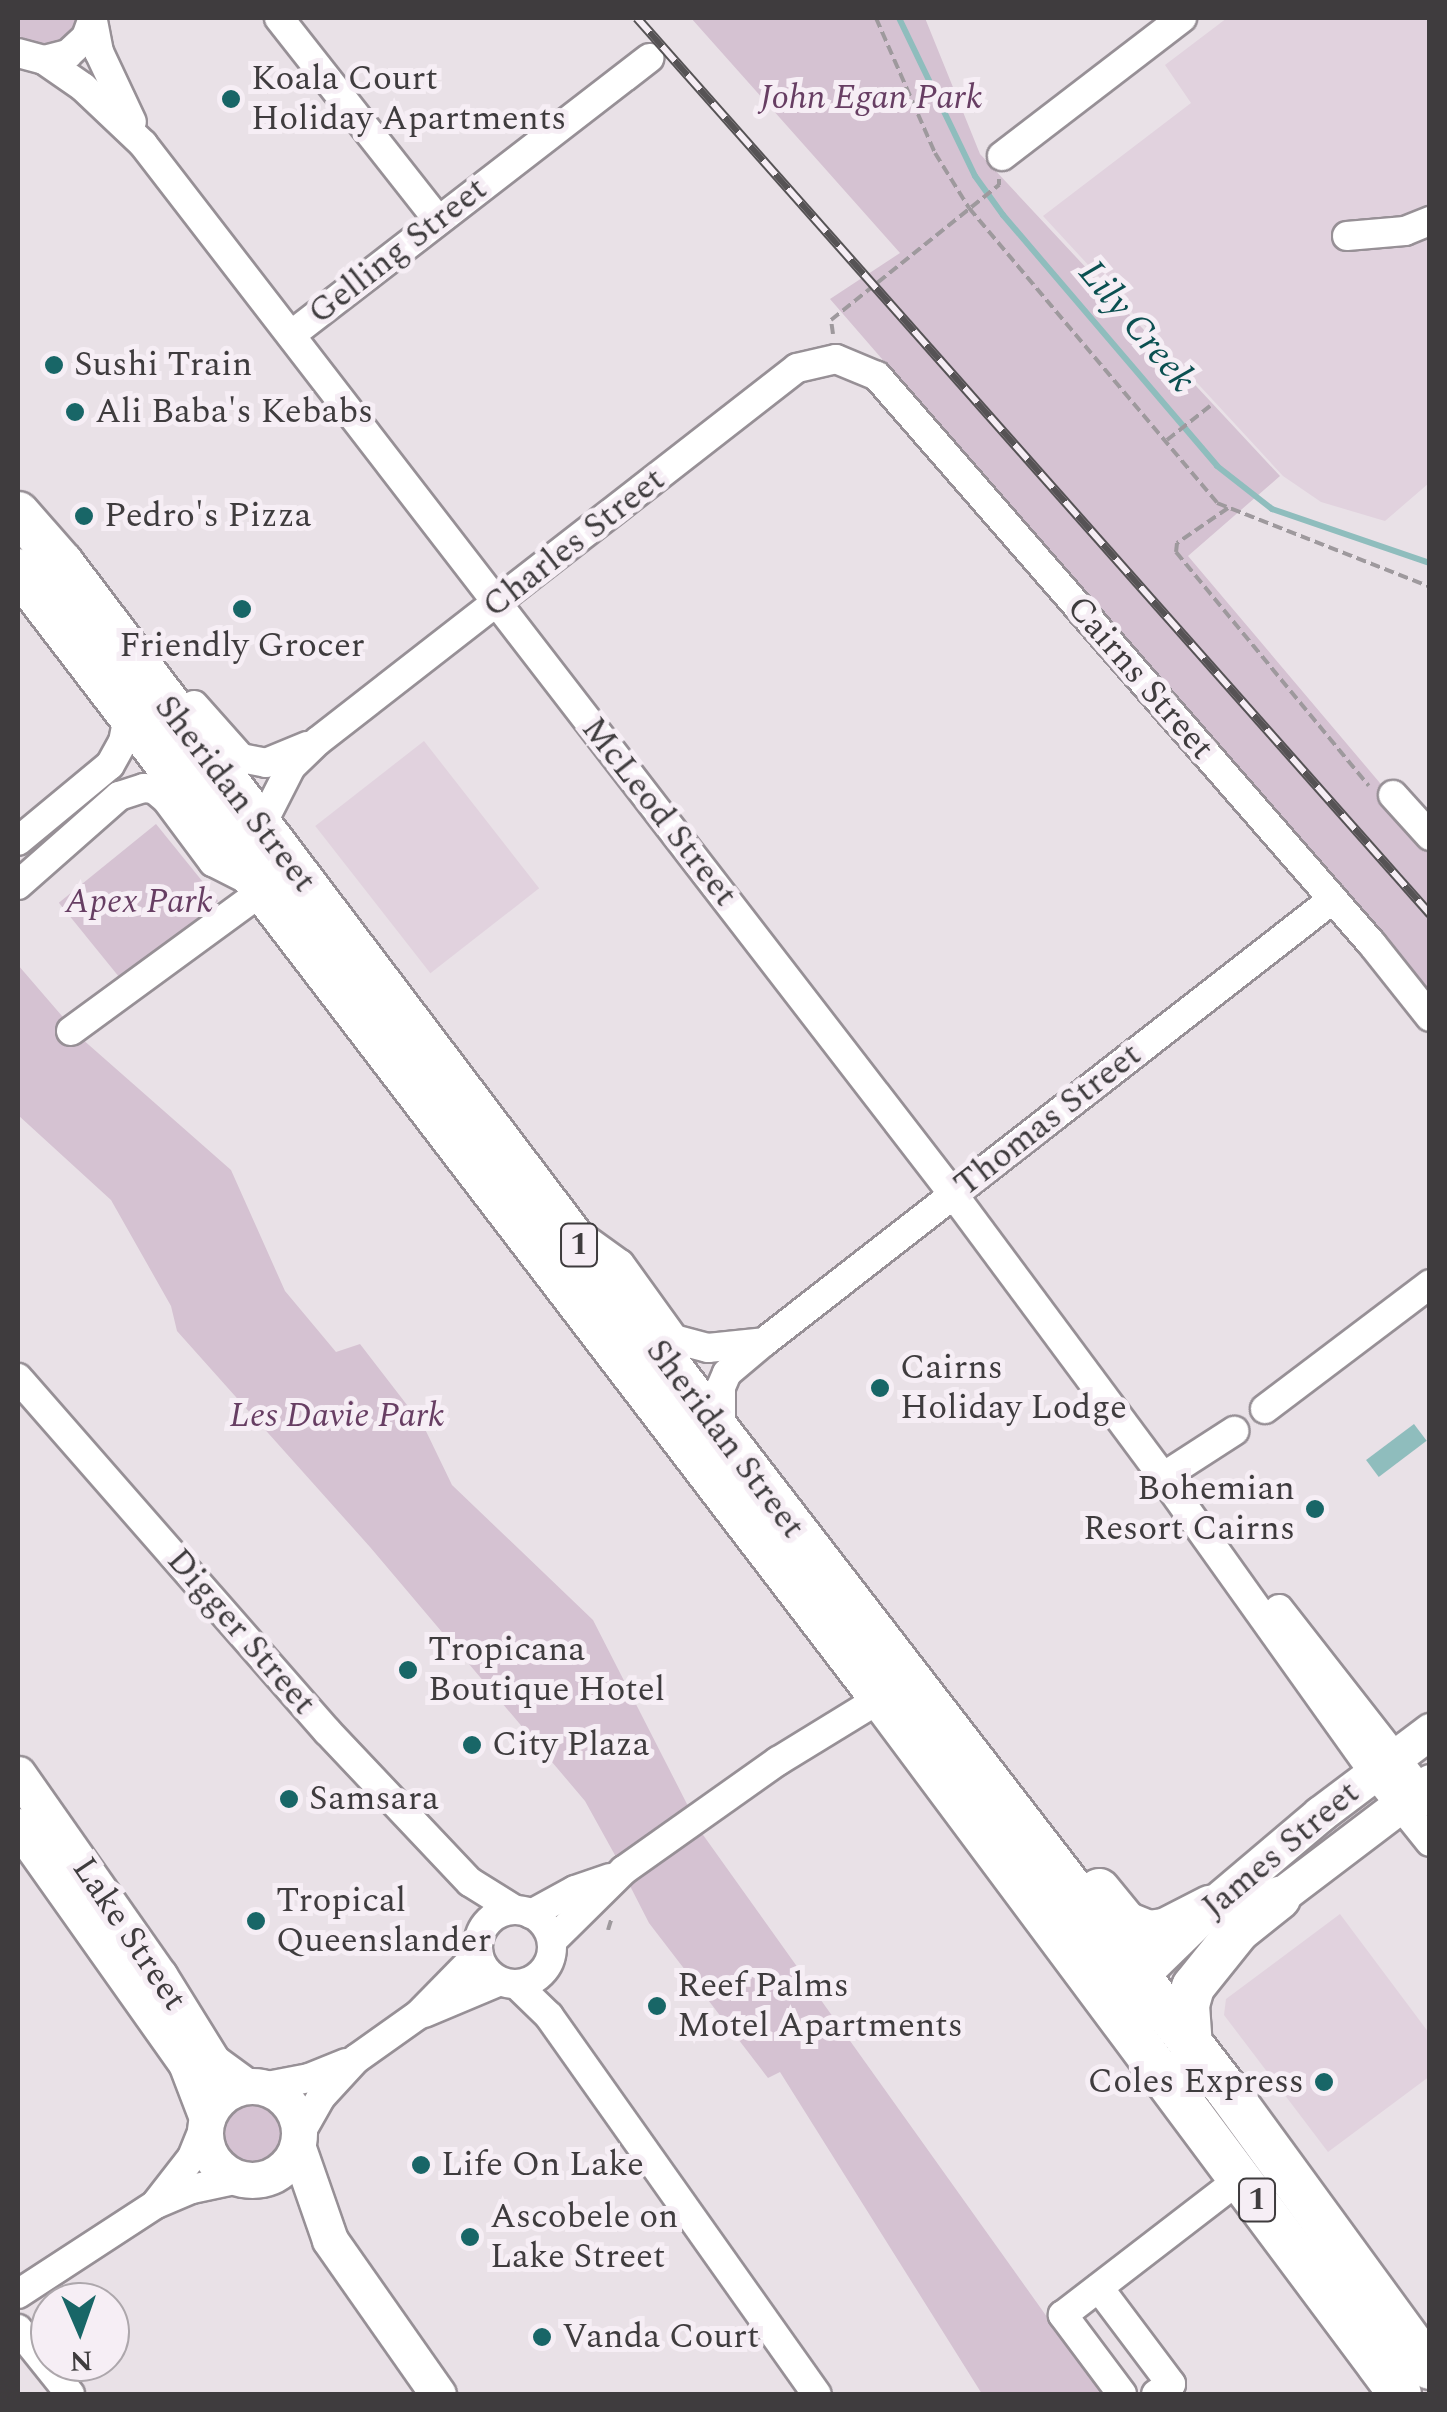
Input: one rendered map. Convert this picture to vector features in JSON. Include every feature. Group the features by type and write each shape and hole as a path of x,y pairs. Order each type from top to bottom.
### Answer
{"highway":[{"name":"Sheridan Street","path":"18,513 62,563 722,1436 892,1683"},
{"name":"Sheridan Street","path":"18,570 1133,1990 1192,2046 1430,2368"},
{"path":"892,1683 940,1693 963,1716 1126,1923 1144,1931 1162,1931 1210,1907"},
{"path":"1192,2046 1188,2004 1193,1987 1238,1932 1279,1898"},
{"name":"Sheridan Street","path":"1133,1990 1240,2178 1400,2394"}],"main road":[{"name":"James Street","path":"1133,1990 1210,1907 1430,1731"},
{"name":"Lake Street","path":"18,1774 159,1974 214,2062 254,2086"},
{"name":"James Street","path":"1133,1990 1279,1898 1420,1795"},
{"name":"Lake Street","path":"18,1826 186,2062 206,2122"},
{"path":"330,2240 290,2103 254,2086 219,2099 206,2122 210,2155 220,2168 285,2197 330,2240 438,2394"},
{"path":"243,2180 278,2173 299,2141"}],"street":[{"path":"279,18 436,219"},
{"path":"1002,156 1182,18"},
{"path":"29,60 75,50 93,19"},
{"name":"McLeod Street","path":"93,19 106,68 144,144"},
{"name":"Gelling Street","path":"291,335 436,219 649,58"},
{"name":"McLeod Street","path":"29,60 83,87 144,144 953,1194 1384,1764 1420,1795 1430,1842"},
{"path":"1347,236 1406,231 1430,220"},
{"name":"Charles Street","path":"260,826 292,766 318,742 796,368 836,359"},
{"name":"Cairns Street","path":"836,359 877,376 1333,899 1430,1017"},
{"name":"Charles Street","path":"138,668 180,688 241,758 266,763 318,742"},
{"path":"18,841 118,754 129,712"},
{"path":"18,885 120,796 154,789 213,862 265,889 72,1032"},
{"path":"80,790 100,814"},
{"path":"1394,795 1430,836"},
{"name":"Thomas Street","path":"722,1436 721,1386 728,1374 764,1342 1333,899"},
{"path":"561,1221 620,1264 674,1339 708,1348 764,1342"},
{"path":"1265,1409 1430,1284"},
{"name":"Digger Street","path":"18,1378 327,1730 470,1882 523,1912"},
{"path":"1166,1480 1234,1431"},
{"path":"549,2016 545,1969 552,1941 616,1876 892,1683"},
{"path":"299,2141 312,2109 356,2059 418,2015 480,1944 494,1916 523,1912 616,1876"},
{"path":"470,1882 481,1912 480,1944 490,1974 508,1982 549,2016 817,2394"},
{"path":"523,1912 548,1930 552,1941"},
{"path":"418,2015 545,1969"},
{"path":"254,2086 308,2078 356,2059"},
{"path":"156,2204 192,2157 206,2122"},
{"path":"1122,2394 1063,2315 1240,2178"},
{"path":"18,2294 156,2204 192,2189 243,2180"},
{"path":"1099,2288 1170,2384 1156,2394"},
{"path":"18,2329 70,2394"}],"path":[{"path":"876,18 935,153 970,207 1217,503 1430,587"},
{"path":"836,359 831,320 999,185"},
{"path":"1165,442 1210,406"},
{"path":"1228,508 1177,543 1176,552 1374,791 1394,795"}],"shaded area":[{"path":"1227,18 1429,18 1429,483 1385,521 1321,502 1283,476 1043,216 1191,103 1165,65"},
{"path":"424,741 539,888 430,973 315,826"},
{"path":"1340,1914 1429,2033 1430,2076 1328,2152 1224,2015 1226,1999"}],"green space":[{"path":"18,18 80,18 63,41 48,46 31,44 18,35"},
{"name":"John Egan Park","path":"691,18 925,18 980,154 1280,476 1188,556 1429,841 1429,997 1377,930 830,299 900,253"},
{"name":"Apex Park","path":"156,824 218,901 121,980 59,903"},
{"name":"Les Davie Park","path":"18,965 81,1038 231,1170 285,1291 336,1352 360,1344 424,1427 452,1485 593,1620 688,1806 616,1857 585,1801 370,1547 177,1331 171,1306 111,1200 18,1115"},
{"path":"701,1832 1102,2394 982,2394 780,2072 768,2078 649,1923 628,1882"},
{"path":"252,2096 278,2106 288,2132 278,2158 252,2168 226,2158 216,2132 226,2106"}],"water":[{"path":"1414,1424 1427,1441 1379,1477 1366,1460"}],"waterway":[{"name":"Lily Creek","path":"899,18 975,176 1003,215 1217,466 1272,509 1430,563"}],"railway":[{"path":"637,18 1430,914"}],"place":[{"name":"Koala Court Holiday Apartments","path":"231,99"},
{"name":"Sushi Train","path":"54,365"},
{"name":"Ali Baba's Kebabs","path":"75,412"},
{"name":"Pedro's Pizza","path":"84,516"},
{"name":"Friendly Grocer","path":"242,609"},
{"name":"Cairns Holiday Lodge","path":"880,1388"},
{"name":"Bohemian Resort Cairns","path":"1315,1509"},
{"name":"Tropicana Boutique Hotel","path":"408,1670"},
{"name":"City Plaza","path":"472,1745"},
{"name":"Samsara","path":"289,1799"},
{"name":"Tropical Queenslander","path":"256,1921"},
{"name":"Reef Palms Motel Apartments","path":"657,2006"},
{"name":"Coles Express","path":"1324,2082"},
{"name":"Life On Lake","path":"421,2165"},
{"name":"Ascobele on Lake Street","path":"470,2237"},
{"name":"Vanda Court","path":"542,2337"}]}
